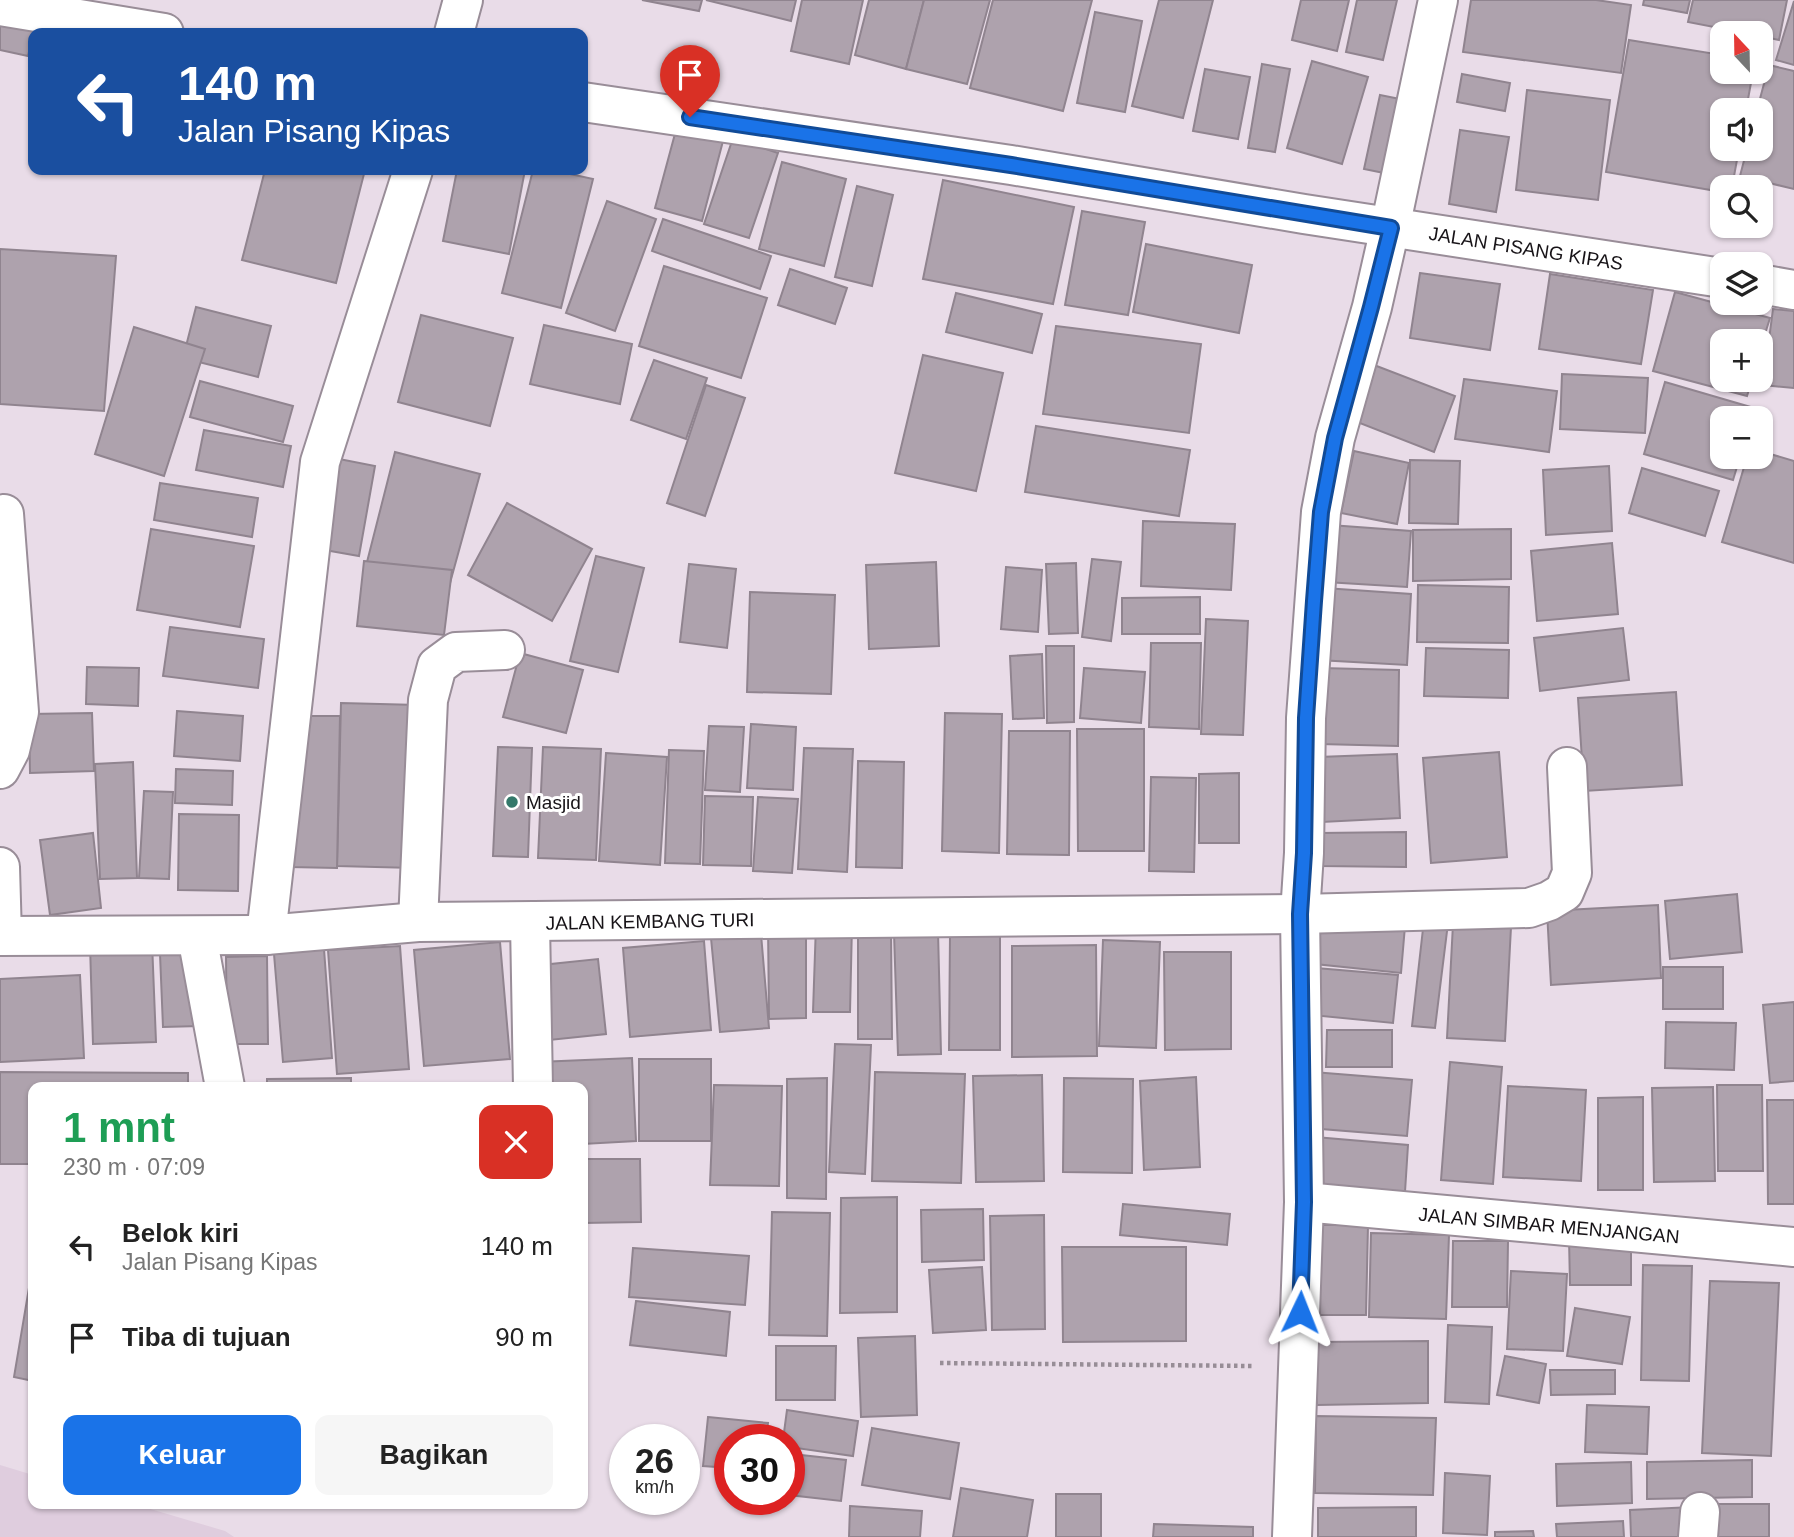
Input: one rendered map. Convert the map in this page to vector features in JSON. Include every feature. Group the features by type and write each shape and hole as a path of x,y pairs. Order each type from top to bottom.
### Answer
{"street":[{"path":"455,28 463,0"},
{"path":"1292,1537 1304,1202 1300,914 1304,853 1306,718 1321,512 1335,438 1391,228 1438,0"},
{"path":"0,6 134,28"},
{"name":"JALAN PISANG KIPAS","path":"588,103 1011,165 1391,228 1710,276"},
{"path":"266,935 320,462 411,175"},
{"path":"1773,286 1794,290"},
{"path":"0,769 10,750 19,712 4,514"},
{"path":"418,922 428,700 437,666 456,652 505,650"},
{"name":"JALAN KEMBANG TURI","path":"1,936 266,935 418,922 1300,914 1529,908 1564,892 1572,873 1567,768"},
{"path":"0,867 1,936"},
{"path":"530,923 533,1082"},
{"path":"197,936 224,1082"},
{"name":"JALAN SIMBAR MENJANGAN","path":"1304,1202 1794,1247"}],"path":[{"path":"940,1363 1298,1367"}],"shaded area":[{"path":"0,1465 28,1473 28,1509 150,1509 225,1531 234,1537 0,1537"}],"building":[{"path":"642,0 702,0 699,11"},
{"path":"706,0 796,0 791,21"},
{"path":"802,0 863,0 849,64 791,51"},
{"path":"869,0 924,0 906,69 855,55"},
{"path":"924,0 990,0 967,84 906,69"},
{"path":"993,0 1092,0 1063,111 970,88"},
{"path":"1159,0 1213,0 1183,118 1132,106"},
{"path":"1301,0 1349,0 1337,51 1292,40"},
{"path":"1357,0 1397,0 1383,60 1346,52"},
{"path":"1471,0 1596,0 1631,5 1621,73 1463,52"},
{"path":"1644,0 1690,0 1687,13 1643,5"},
{"path":"1693,0 1787,0 1779,40 1773,39 1773,21 1710,21 1710,26 1688,22"},
{"path":"1794,1 1794,65 1776,60"},
{"path":"0,12 36,20 34,28 28,28 28,56 0,50"},
{"path":"1095,12 1142,21 1125,112 1077,103"},
{"path":"1629,40 1710,53 1710,84 1751,84 1748,98 1710,98 1710,161 1737,161 1734,175 1710,175 1710,190 1606,172"},
{"path":"1312,61 1368,77 1342,164 1287,148"},
{"path":"1262,64 1290,69 1275,152 1248,148"},
{"path":"1773,66 1794,71 1794,189 1773,184 1773,175 1740,175 1744,161 1773,161 1773,98 1760,98 1764,84 1773,84"},
{"path":"1205,69 1250,77 1238,139 1193,131"},
{"path":"1462,74 1510,83 1505,111 1457,102"},
{"path":"1527,90 1610,100 1598,200 1516,190"},
{"path":"1380,95 1410,101 1394,175 1364,169"},
{"path":"676,130 723,141 702,221 655,208"},
{"path":"1460,130 1509,137 1496,212 1449,204"},
{"path":"733,138 778,153 749,238 704,224"},
{"path":"782,162 846,179 824,266 759,249"},
{"path":"264,175 364,175 336,283 242,260"},
{"path":"456,175 524,175 509,254 443,241"},
{"path":"532,175 575,175 593,179 561,308 502,293"},
{"path":"943,180 1074,207 1053,304 923,279"},
{"path":"857,186 893,195 872,286 835,277"},
{"path":"607,201 656,219 615,331 566,313"},
{"path":"1082,211 1145,222 1128,315 1065,305"},
{"path":"663,219 771,256 760,289 652,251"},
{"path":"1146,244 1252,265 1239,333 1133,312"},
{"path":"0,249 116,256 104,411 0,404"},
{"path":"664,266 767,298 741,378 639,346"},
{"path":"790,269 847,288 835,324 778,305"},
{"path":"1420,273 1500,284 1490,350 1410,338"},
{"path":"1550,274 1653,290 1641,364 1539,349"},
{"path":"1675,292 1710,302 1710,315 1759,315 1770,318 1767,329 1710,329 1710,386 1653,371"},
{"path":"956,293 1042,314 1032,353 946,332"},
{"path":"196,307 271,326 258,377 183,358"},
{"path":"1773,309 1794,311 1794,388 1773,386 1773,329 1770,329"},
{"path":"421,315 513,338 490,426 398,402"},
{"path":"544,325 632,344 620,404 530,384"},
{"path":"1056,326 1201,344 1189,433 1043,414"},
{"path":"134,327 205,349 164,476 95,454"},
{"path":"923,355 1003,373 976,491 895,473"},
{"path":"654,360 707,378 686,439 631,420"},
{"path":"1374,365 1455,396 1434,452 1352,420"},
{"path":"1562,374 1648,378 1645,433 1560,429"},
{"path":"1464,379 1557,391 1549,452 1455,439"},
{"path":"200,381 293,406 283,442 190,417"},
{"path":"1665,382 1747,406 1710,406 1710,469 1736,469 1733,480 1644,454"},
{"path":"706,385 745,398 705,516 667,503"},
{"path":"1732,392 1748,392 1747,396"},
{"path":"1036,426 1190,450 1179,516 1025,492"},
{"path":"204,430 291,446 283,487 196,470"},
{"path":"1354,451 1409,463 1397,524 1341,513"},
{"path":"395,452 480,474 450,583 367,562"},
{"path":"1773,455 1794,461 1794,563 1722,542 1743,469 1773,469"},
{"path":"329,457 375,466 359,556 313,548"},
{"path":"1410,460 1460,461 1458,524 1409,523"},
{"path":"1609,466 1612,531 1546,535 1543,470"},
{"path":"1642,468 1719,491 1705,536 1629,513"},
{"path":"160,483 258,498 252,537 154,520"},
{"path":"507,503 592,549 552,621 468,575"},
{"path":"1143,521 1235,524 1231,590 1141,586"},
{"path":"1330,525 1411,531 1407,587 1326,582"},
{"path":"151,529 254,546 240,627 137,610"},
{"path":"1511,529 1511,579 1413,581 1413,530"},
{"path":"1612,543 1618,614 1537,621 1531,551"},
{"path":"596,556 644,568 618,672 570,661"},
{"path":"1092,559 1121,562 1111,641 1082,637"},
{"path":"364,561 452,570 444,635 357,626"},
{"path":"936,562 939,646 869,649 866,565"},
{"path":"1076,563 1078,633 1049,634 1046,564"},
{"path":"689,564 736,569 727,648 680,642"},
{"path":"1006,567 1042,570 1038,632 1001,629"},
{"path":"1418,585 1509,587 1508,643 1417,642"},
{"path":"1324,588 1411,594 1407,665 1318,660"},
{"path":"750,592 835,595 831,694 747,692"},
{"path":"1200,597 1200,634 1122,634 1122,598"},
{"path":"1206,619 1248,621 1243,735 1201,734"},
{"path":"170,627 264,639 258,688 163,676"},
{"path":"1623,628 1629,680 1540,691 1534,638"},
{"path":"1151,643 1201,643 1199,729 1149,727"},
{"path":"1046,646 1074,646 1074,722 1047,723"},
{"path":"1426,648 1509,650 1508,698 1424,696"},
{"path":"520,653 583,670 566,733 503,717"},
{"path":"1042,654 1044,718 1013,719 1010,656"},
{"path":"87,667 139,668 138,706 86,704"},
{"path":"1084,668 1145,672 1141,723 1080,718"},
{"path":"1321,668 1399,670 1398,746 1320,744"},
{"path":"1676,692 1682,785 1584,791 1578,698"},
{"path":"341,703 418,705 414,868 337,866"},
{"path":"177,711 243,716 240,761 174,756"},
{"path":"92,713 94,771 30,773 29,714"},
{"path":"945,713 1002,714 999,853 942,851"},
{"path":"292,716 340,716 337,868 290,867"},
{"path":"751,724 796,727 793,790 747,788"},
{"path":"709,726 744,727 740,792 705,790"},
{"path":"1077,729 1144,729 1144,851 1078,851"},
{"path":"1009,731 1070,731 1069,855 1007,854"},
{"name":"Masjid","path":"498,747 532,748 528,857 493,856"},
{"path":"543,747 601,749 596,860 538,858"},
{"path":"804,748 853,749 847,872 798,869"},
{"path":"669,750 704,751 700,864 665,863"},
{"path":"1499,752 1507,857 1431,863 1423,758"},
{"path":"606,753 667,757 660,865 599,861"},
{"path":"1397,754 1400,818 1322,822 1319,757"},
{"path":"858,761 904,762 902,868 856,867"},
{"path":"133,762 137,878 100,879 95,764"},
{"path":"176,769 233,771 232,805 175,803"},
{"path":"1239,773 1239,843 1199,843 1199,774"},
{"path":"1151,777 1196,778 1194,872 1149,871"},
{"path":"144,791 173,792 169,879 139,878"},
{"path":"705,796 753,797 751,866 703,865"},
{"path":"758,797 798,799 792,873 753,871"},
{"path":"179,814 239,815 238,891 178,890"},
{"path":"1406,832 1406,867 1320,866 1320,833"},
{"path":"93,833 101,908 50,915 40,840"},
{"path":"1737,894 1742,952 1670,959 1665,901"},
{"path":"1658,905 1661,978 1551,985 1547,911"},
{"path":"1320,917 1405,926 1401,973 1315,964"},
{"path":"1424,920 1448,923 1435,1028 1412,1026"},
{"path":"768,923 806,923 806,1018 769,1019"},
{"path":"816,924 852,925 850,1012 813,1012"},
{"path":"1453,924 1511,927 1505,1041 1447,1038"},
{"path":"858,930 891,930 892,1039 858,1039"},
{"path":"938,931 941,1054 898,1055 894,933"},
{"path":"761,934 769,1028 720,1032 711,938"},
{"path":"950,935 1000,935 1000,1050 949,1050"},
{"path":"1103,940 1160,942 1156,1048 1099,1046"},
{"path":"704,941 711,1030 630,1037 623,948"},
{"path":"152,942 156,1042 93,1044 90,945"},
{"path":"500,942 510,1059 424,1066 414,950"},
{"path":"1096,945 1097,1056 1012,1057 1012,946"},
{"path":"400,946 409,1069 337,1074 328,950"},
{"path":"324,949 332,1058 283,1062 274,954"},
{"path":"198,952 200,1026 163,1027 160,954"},
{"path":"1164,952 1231,952 1231,1049 1165,1050"},
{"path":"267,956 268,1044 227,1044 226,957"},
{"path":"598,959 606,1034 540,1041 532,966"},
{"path":"1663,967 1723,967 1723,1009 1663,1009"},
{"path":"1316,968 1398,975 1393,1023 1312,1015"},
{"path":"80,975 84,1058 0,1062 0,979"},
{"path":"1794,1002 1794,1081 1770,1083 1763,1005"},
{"path":"1666,1022 1736,1023 1734,1070 1665,1068"},
{"path":"1327,1030 1392,1030 1392,1067 1326,1067"},
{"path":"835,1044 871,1045 865,1174 829,1172"},
{"path":"632,1058 636,1141 588,1144 588,1082 539,1082 538,1062"},
{"path":"639,1059 711,1059 711,1141 639,1141"},
{"path":"1450,1062 1502,1067 1493,1184 1441,1180"},
{"path":"0,1072 188,1073 188,1082 28,1082 28,1164 0,1164"},
{"path":"875,1072 965,1074 961,1183 872,1181"},
{"path":"1313,1072 1412,1080 1407,1136 1309,1128"},
{"path":"1042,1075 1044,1181 976,1182 973,1076"},
{"path":"1196,1077 1200,1167 1144,1170 1140,1081"},
{"path":"351,1078 351,1082 267,1082 267,1079"},
{"path":"827,1078 826,1199 787,1198 787,1079"},
{"path":"1064,1078 1133,1079 1132,1173 1063,1172"},
{"path":"714,1085 782,1086 779,1186 710,1185"},
{"path":"1717,1085 1762,1085 1763,1171 1718,1171"},
{"path":"1508,1086 1586,1090 1581,1181 1503,1177"},
{"path":"1713,1087 1715,1181 1654,1182 1652,1088"},
{"path":"1643,1097 1643,1190 1598,1190 1598,1098"},
{"path":"1767,1100 1794,1100 1794,1204 1768,1204"},
{"path":"1315,1137 1408,1145 1405,1192 1311,1184"},
{"path":"588,1159 640,1159 641,1222 588,1223"},
{"path":"897,1197 897,1312 840,1313 841,1198"},
{"path":"1123,1204 1230,1214 1227,1245 1120,1235"},
{"path":"983,1209 984,1260 922,1262 921,1210"},
{"path":"772,1212 830,1213 827,1336 769,1335"},
{"path":"1044,1215 1045,1329 992,1330 990,1216"},
{"path":"1306,1225 1368,1225 1366,1315 1305,1315"},
{"path":"1371,1233 1449,1235 1446,1319 1369,1317"},
{"path":"1631,1237 1631,1285 1570,1285 1569,1238"},
{"path":"1453,1241 1508,1241 1507,1307 1452,1307"},
{"path":"1062,1247 1186,1247 1186,1341 1063,1342"},
{"path":"633,1248 749,1256 745,1305 629,1297"},
{"path":"1643,1265 1692,1266 1689,1381 1641,1380"},
{"path":"982,1267 986,1330 933,1333 929,1270"},
{"path":"1511,1271 1567,1274 1563,1351 1507,1349"},
{"path":"1710,1281 1779,1283 1771,1456 1702,1453"},
{"path":"28,1294 28,1380 14,1377"},
{"path":"636,1301 730,1312 726,1356 630,1345"},
{"path":"1575,1308 1630,1317 1622,1364 1567,1356"},
{"path":"1448,1325 1492,1327 1489,1404 1445,1402"},
{"path":"915,1336 917,1415 861,1417 858,1338"},
{"path":"1428,1341 1428,1403 1317,1405 1317,1342"},
{"path":"776,1346 836,1346 835,1400 776,1400"},
{"path":"1505,1356 1546,1364 1539,1403 1497,1395"},
{"path":"1550,1370 1615,1370 1615,1394 1551,1395"},
{"path":"1587,1405 1649,1407 1647,1454 1585,1452"},
{"path":"787,1410 858,1421 853,1456 805,1449 805,1424 785,1424"},
{"path":"1316,1416 1436,1418 1433,1495 1315,1493"},
{"path":"708,1417 768,1423 714,1424 714,1467 703,1466"},
{"path":"872,1428 959,1443 950,1499 862,1485"},
{"path":"805,1455 846,1460 841,1501 805,1497"},
{"path":"1752,1460 1752,1497 1647,1499 1647,1462"},
{"path":"1631,1462 1632,1503 1557,1506 1556,1464"},
{"path":"1445,1473 1490,1476 1487,1535 1443,1533"},
{"path":"961,1488 1033,1500 1027,1537 953,1537"},
{"path":"1056,1494 1101,1494 1101,1537 1056,1537"},
{"path":"1708,1504 1769,1504 1769,1537 1708,1537"},
{"path":"850,1506 922,1511 920,1537 849,1537"},
{"path":"1416,1507 1416,1537 1318,1537 1318,1508"},
{"path":"1692,1507 1693,1537 1631,1537 1630,1510"},
{"path":"1623,1521 1624,1537 1557,1537 1556,1524"},
{"path":"1154,1524 1253,1527 1253,1537 1153,1537"},
{"path":"1533,1531 1534,1537 1495,1537 1495,1532"}],"place":[{"name":"Masjid","path":"512,802"}],"route":[{"path":"690,117 1011,165 1391,228 1335,438 1321,512 1306,718 1304,853 1300,914 1304,1202 1300,1312"}]}
